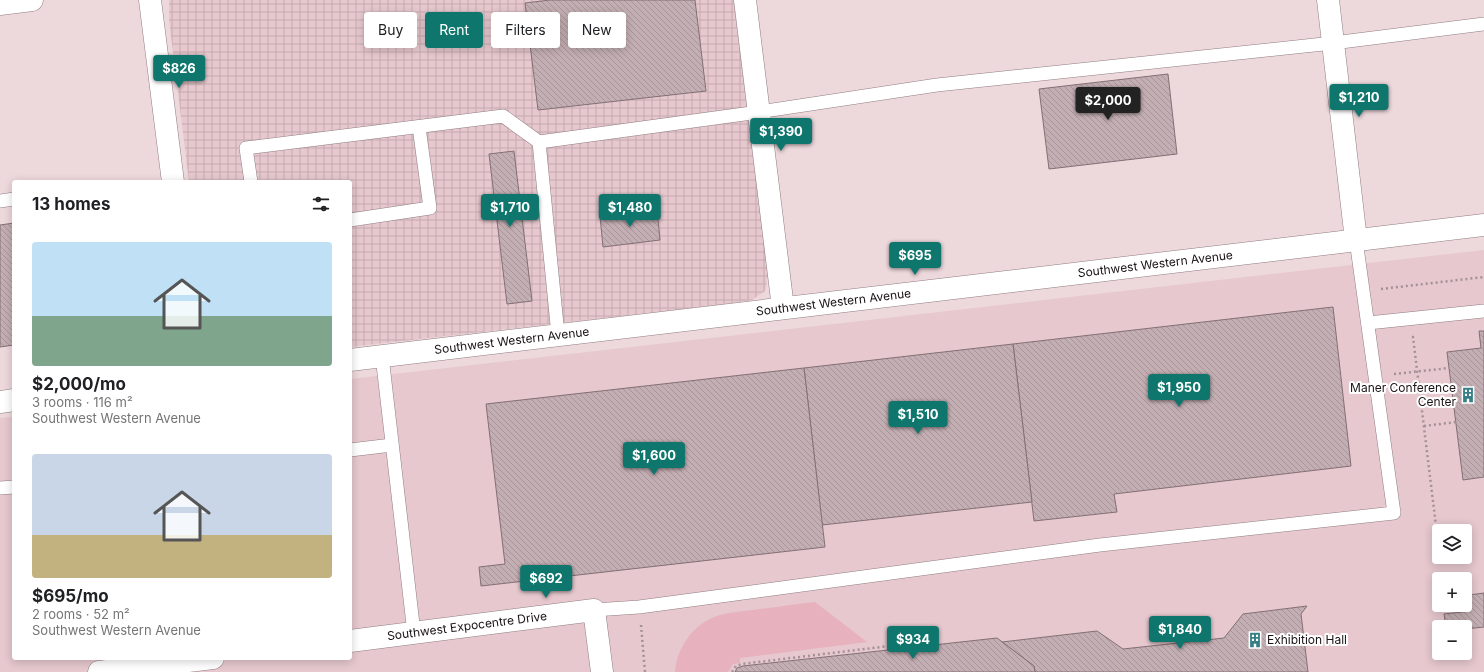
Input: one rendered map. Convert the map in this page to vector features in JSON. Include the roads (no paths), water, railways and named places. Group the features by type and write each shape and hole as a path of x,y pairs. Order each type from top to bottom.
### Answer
{"street":[{"path":"0,4 32,0"},
{"path":"150,0 168,180"},
{"path":"746,0 783,308"},
{"path":"1328,0 1356,240"},
{"name":"Southwest Western Avenue","path":"352,360 1484,225"},
{"path":"0,402 12,400"},
{"path":"594,610 602,672"},
{"name":"Southwest Expocentre Drive","path":"352,641 594,610"},
{"path":"99,672 141,669 200,660"}],"lane":[{"path":"251,180 246,148 503,116 539,142 759,112 938,85 1333,43 1484,24"},
{"path":"352,220 430,208 419,127"},
{"path":"539,142 558,335"},
{"path":"0,201 12,199"},
{"path":"594,610 640,607 1100,545 1394,513 1356,240"},
{"path":"1368,323 1484,311"},
{"path":"382,356 414,633"},
{"path":"352,450 392,445"},
{"path":"0,488 12,487"}],"place":[{"name":"Maner Conference Center","path":"1468,395"},
{"name":"Exhibition Hall","path":"1255,640"}]}
